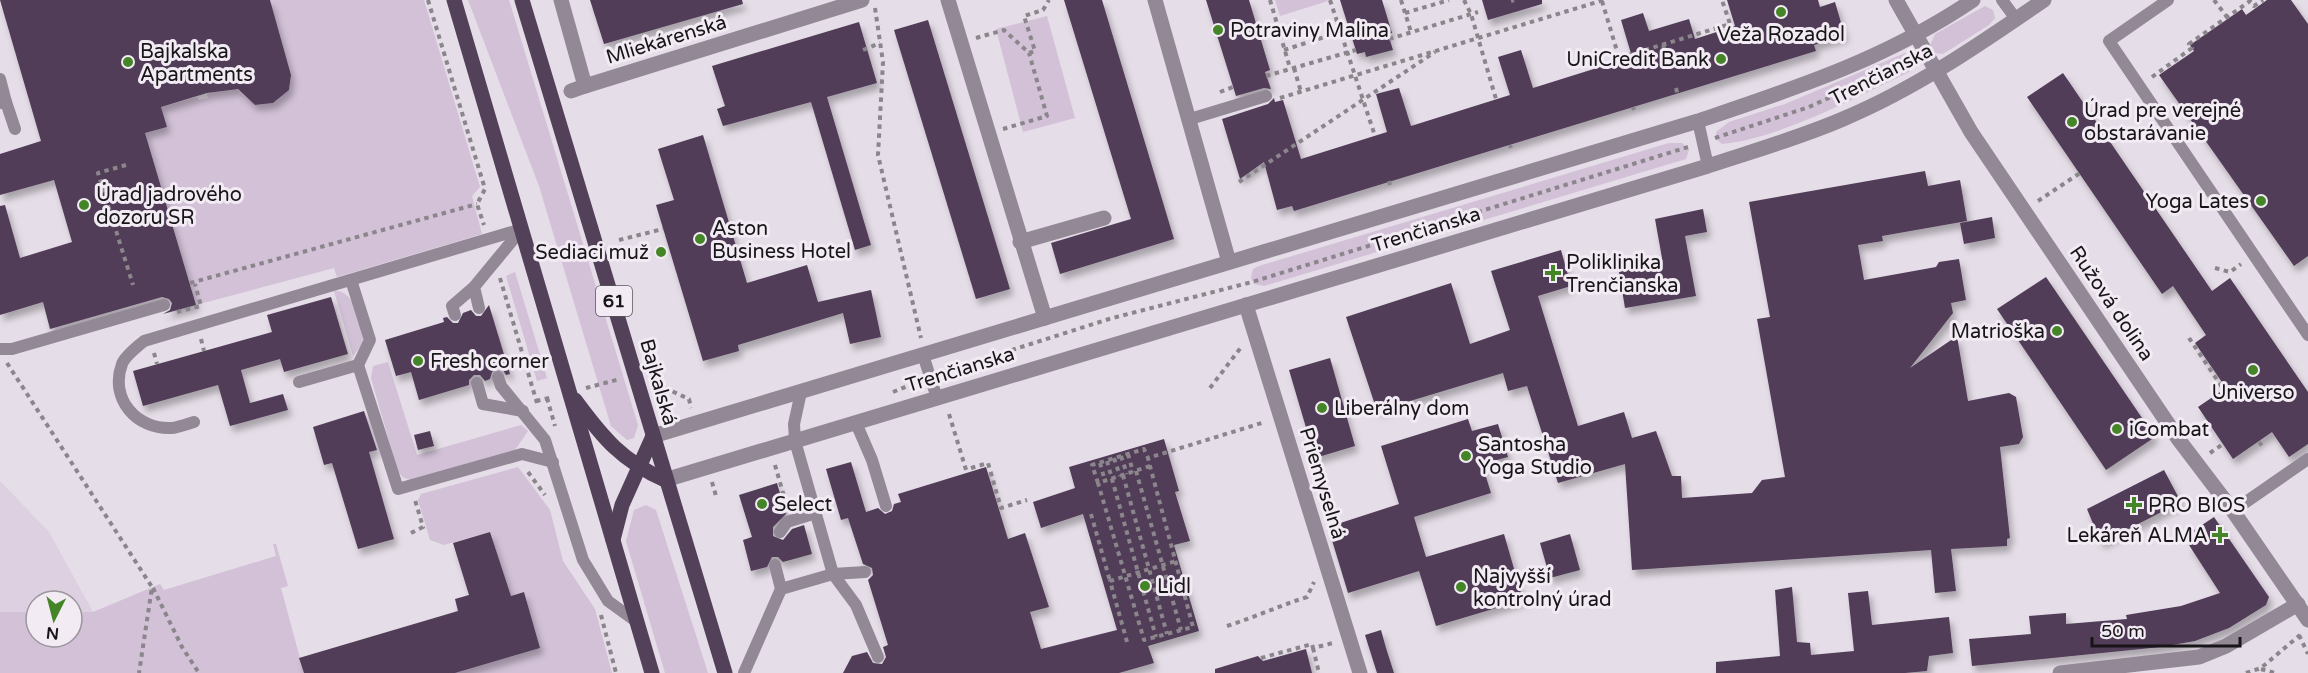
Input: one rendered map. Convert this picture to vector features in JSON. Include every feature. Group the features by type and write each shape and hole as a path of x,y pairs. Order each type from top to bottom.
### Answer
{"main road":[{"path":"454,0 652,673"},
{"name":"Bajkalská","path":"522,0 724,673"},
{"path":"570,393 603,436 637,468 665,480"},
{"path":"613,540 622,505 653,436"}],"street":[{"name":"Mliekárenská","path":"561,0 578,88 853,1"},
{"path":"948,0 1045,318"},
{"path":"1155,0 1230,262"},
{"name":"Ružová dolina","path":"1896,0 1971,132 2179,440 2233,511 2308,620"},
{"name":"Trenčianska","path":"653,436 1698,121 1849,69 1916,35 1973,0"},
{"name":"Trenčianska","path":"665,480 1708,166 1842,120 1935,72 2044,0"},
{"path":"1020,242 1104,218"},
{"name":"Priemyselná","path":"1246,305 1360,673"},
{"path":"2060,673 2199,657 2233,642 2298,604"}],"lane":[{"path":"2002,0 2016,19"},
{"path":"2168,0 2109,41 2308,335"},
{"path":"0,79 3,103 15,129"},
{"path":"1190,119 1270,93"},
{"path":"1698,121 1708,166"},
{"path":"194,422 172,428 146,425 126,409 118,387 122,363 144,341 522,229"},
{"path":"455,315 452,306 474,287 494,260 522,229"},
{"path":"351,280 370,340 358,365 399,489 522,454 553,462"},
{"path":"474,287 479,308"},
{"path":"2,354 12,349 164,305"},
{"path":"923,355 937,398"},
{"path":"300,382 358,365"},
{"path":"498,377 501,386 545,440 583,560 608,601 637,622"},
{"path":"477,383 483,404 523,411"},
{"path":"801,392 794,424 795,441 833,574 856,605 878,657"},
{"path":"856,423 872,460 886,506"},
{"path":"2233,511 2308,459"},
{"path":"783,527 816,513"},
{"path":"744,673 781,590 775,565"},
{"path":"781,590 833,574 865,572"}],"path":[{"path":"428,0 485,189 477,204 488,239"},
{"path":"873,0 883,62 878,155 921,338"},
{"path":"1029,53 1035,51 1024,16 1044,10 1049,0"},
{"path":"1270,0 1284,50 1301,92"},
{"path":"1330,0 1375,136"},
{"path":"1401,0 1411,32"},
{"path":"1405,13 1449,0"},
{"path":"1464,0 1472,14 1496,99"},
{"path":"1270,93 1277,99 1602,0 1620,60 1730,24 1722,0"},
{"path":"2214,0 2227,17"},
{"path":"2155,75 2192,48 2189,44 2250,1 2254,6 2263,0"},
{"path":"1389,39 1478,12"},
{"path":"961,43 1004,30 1029,53 1047,116 988,133"},
{"path":"1284,50 1340,32"},
{"path":"863,50 880,43"},
{"path":"1663,45 1666,54"},
{"path":"1239,182 1440,49"},
{"path":"1272,83 1268,76 1356,50"},
{"path":"891,393 931,376 1109,319 1252,282 1809,107 1886,73 1925,52"},
{"path":"1676,88 1678,96"},
{"path":"126,165 98,173 133,285"},
{"path":"2036,202 2080,173"},
{"path":"177,312 201,306 193,284 477,204"},
{"path":"619,240 663,229"},
{"path":"2215,268 2230,272 2254,255"},
{"path":"494,260 536,401 656,369"},
{"path":"2189,338 2224,390"},
{"path":"1210,388 1243,345"},
{"path":"2,354 152,587 182,647 199,673"},
{"path":"949,414 967,473"},
{"path":"1148,458 1266,422"},
{"path":"2196,431 2208,423"},
{"path":"2259,442 2263,447"},
{"path":"2209,453 2223,444"},
{"path":"1144,449 1148,458 1196,626 1144,640 1092,465 1144,449"},
{"path":"1128,454 1135,471 1181,630"},
{"path":"1121,456 1123,475 1167,634"},
{"path":"1114,458 1123,475"},
{"path":"1107,461 1156,637"},
{"path":"971,468 988,463 1001,508 1027,500"},
{"path":"1100,463 1105,481"},
{"path":"775,465 789,515 783,527"},
{"path":"1098,483 1150,466"},
{"path":"1092,514 1126,642"},
{"path":"1110,581 1176,561"},
{"path":"1227,626 1267,614 1275,608 1306,597 1314,582"},
{"path":"139,673 152,587"},
{"path":"606,631 616,673"},
{"path":"2246,673 2261,668 2300,635"},
{"path":"1313,648 1333,643"},
{"path":"1261,658 1312,644 1319,673"},
{"path":"2261,668 2275,673"}],"shaded area":[{"path":"270,0 424,0 480,187 472,196 482,234 337,277 334,268 196,305 145,133 167,127 161,107 197,97 199,100 208,98 207,94 233,86 255,105 273,103 289,90 291,75"},
{"path":"468,0 509,0 638,425 634,438 627,440 611,426 539,186"},
{"path":"1275,0 1327,0 1328,1 1280,16"},
{"path":"1985,6 1993,10 1995,18 1989,25 1943,54 1934,53 1929,48 1935,34"},
{"path":"1047,16 1075,118 1023,132 996,29"},
{"path":"1905,53 1912,57 1913,65 1909,72 1817,116 1743,141 1722,144 1717,140 1716,132 1729,122 1785,104"},
{"path":"1669,143 1682,143 1689,150 1686,159 1264,286 1254,284 1251,278 1253,269 1259,266"},
{"path":"515,272 547,378 537,381 506,276"},
{"path":"334,291 341,292 352,301 358,315 364,337 363,344 353,356"},
{"path":"388,362 417,455 521,425 528,431 515,450 411,480 404,478 398,472 371,378 373,366"},
{"path":"518,467 550,510 563,561 595,609 612,673 455,673 540,648 524,592 511,596 490,532 444,545 430,540 418,500 421,494"},
{"path":"0,481 49,532 80,589 24,589 24,612 0,612"},
{"path":"646,505 656,510 708,673 665,673 626,541 634,510"},
{"path":"273,544 276,544 288,586 281,588 304,673 0,673 0,612 24,612 24,649 84,649 84,612 93,612 160,584 164,590 276,556"},
{"path":"84,596 93,612 84,612"}],"building":[{"path":"0,0 270,0 291,75 289,90 273,103 255,105 238,89 207,93 161,107 167,127 145,133 196,305 163,314 170,310 172,303 169,299 162,297 50,329 43,302 0,315 0,206 5,205 20,258 72,242 54,180 0,195 0,154 41,141"},
{"path":"590,0 742,0 743,4 604,44"},
{"path":"1064,0 1102,0 1174,239 1060,274 1051,243 1131,219"},
{"path":"1206,0 1249,0 1270,70 1265,72 1271,89 1264,88 1236,96"},
{"path":"1340,0 1382,0 1392,33 1388,34 1393,50 1366,57 1365,52 1357,54"},
{"path":"1482,0 1542,0 1542,4 1488,20"},
{"path":"1727,0 1818,0 1820,7 1835,2 1845,36 1814,45 1816,51 1294,211 1292,206 1277,210 1264,162 1240,179 1222,119 1268,104 1274,98 1275,102 1283,100 1301,159 1387,132 1376,94 1399,88 1411,126 1510,95 1498,57 1521,50 1533,88 1632,57 1621,20 1643,13 1649,31 1689,19 1695,39 1735,26"},
{"path":"2267,0 2291,0 2308,24 2308,256 2294,266 2159,75 2194,51 2190,45 2242,9 2246,15"},
{"path":"928,20 1010,289 976,299 894,30"},
{"path":"859,22 877,83 827,97 871,245 855,250 811,102 723,126 717,109 725,106 712,66"},
{"path":"2063,73 2212,291 2230,278 2308,392 2308,444 2289,457 2272,432 2233,459 2198,407 2226,388 2195,343 2206,335 2173,286 2162,294 2027,97"},
{"name":"Aston Business Hotel","path":"703,135 747,283 807,265 818,302 871,290 881,337 850,344 843,313 738,345 739,351 703,361 656,205 674,200 658,149"},
{"path":"1925,171 1928,186 1960,180 1967,221 1882,236 1883,241 1858,245 1864,280 1936,267 1939,262 1959,259 1966,300 1951,303 1953,313 1910,368 1957,336 1968,401 2009,393 2016,397 2023,437 2019,444 2000,447 2010,538 2007,539 2007,546 1951,549 1956,591 1935,593 1931,550 1632,570 1625,464 1558,483 1527,386 1508,391 1503,373 1377,411 1346,317 1451,283 1470,344 1510,330 1491,271 1561,250 1571,286 1538,296 1578,426 1624,412 1632,438 1656,431 1672,476 1681,476 1682,498 1752,493 1762,480 1785,477 1757,319 1770,317 1749,202"},
{"path":"1703,209 1707,232 1685,236 1696,296 1625,308 1618,266 1662,258 1655,219"},
{"path":"1992,217 1995,238 1964,244 1960,223"},
{"path":"2046,277 2155,437 2106,470 1997,309"},
{"path":"331,297 348,354 284,372 280,359 241,370 250,403 283,394 288,410 230,426 218,385 143,406 133,371 272,332 267,315"},
{"path":"489,305 510,374 506,375 503,370 496,369 492,372 490,379 485,381 480,375 474,375 469,380 469,385 419,400 411,372 396,376 385,340 444,322 443,318 447,317 453,323 458,323 463,313 471,310 476,316 481,316"},
{"name":"Liberálny dom","path":"1330,358 1355,446 1315,458 1289,370"},
{"path":"364,411 377,450 369,452 394,539 358,549 332,463 324,465 313,427"},
{"path":"1468,419 1472,431 1498,424 1508,457 1482,464 1491,493 1414,517 1426,557 1504,534 1523,600 1436,626 1419,571 1348,593 1328,527 1399,504 1381,446"},
{"path":"430,431 434,446 418,450 414,435"},
{"path":"1164,439 1179,491 1175,492 1190,541 1174,545 1199,631 1148,646 1154,663 1119,673 843,673 852,656 867,652 873,663 882,664 886,657 883,647 888,645 868,580 873,575 872,568 863,564 848,518 841,520 826,469 851,462 866,512 878,508 885,514 892,511 894,504 901,502 898,494 986,467 1008,539 1025,533 1049,607 1030,612 1041,649 1117,630 1083,514 1041,528 1033,502 1075,488 1069,467"},
{"name":"PRO BIOS","path":"2164,470 2181,502 2101,543 2087,509"},
{"path":"777,483 786,514 773,527 773,536 783,540 792,529 804,525 812,554 783,562 778,557 772,557 767,567 751,571 743,540 752,537 739,495"},
{"path":"2214,517 2269,597 2266,605 2229,628 2195,641 2161,647 1972,666 1969,639 2031,634 2029,616 2066,613 2066,624 2127,619 2126,615 2181,606 2220,593 2189,545 2195,540 2190,533"},
{"path":"490,532 511,596 524,592 540,648 455,673 304,673 299,658 458,611 455,599 469,595 453,543"},
{"path":"1570,534 1580,570 1550,578 1540,543"},
{"path":"1792,587 1797,642 1810,643 1811,655 1854,651 1848,593 1868,591 1872,625 1949,617 1953,653 1929,656 1927,671 1905,673 1716,673 1716,662 1780,656 1775,590"},
{"path":"1381,630 1394,673 1377,673 1365,635"},
{"path":"1306,649 1312,673 1215,673 1215,669 1258,656 1263,661"}],"place":[{"name":"Veža Rozadol","path":"1781,12"},
{"name":"Potraviny Malina","path":"1218,30"},
{"name":"UniCredit Bank","path":"1721,59"},
{"name":"Bajkalska Apartments","path":"128,62"},
{"name":"Úrad pre verejné obstarávanie","path":"2072,122"},
{"name":"Yoga Lates","path":"2261,201"},
{"name":"Úrad jadrového dozoru SR","path":"84,205"},
{"name":"Aston Business Hotel","path":"700,239"},
{"name":"Sediaci muž","path":"661,252"},
{"name":"Poliklinika Trenčianska","path":"1553,273"},
{"name":"Matrioška","path":"2057,331"},
{"name":"Fresh corner","path":"418,361"},
{"name":"Universo","path":"2253,370"},
{"name":"Liberálny dom","path":"1322,408"},
{"name":"iCombat","path":"2117,429"},
{"name":"Santosha Yoga Studio","path":"1466,456"},
{"name":"Select","path":"762,504"},
{"name":"PRO BIOS","path":"2134,505"},
{"name":"Lekáreň ALMA","path":"2220,535"},
{"name":"Lidl","path":"1145,586"},
{"name":"Najvyšší kontrolný úrad","path":"1461,587"}]}
